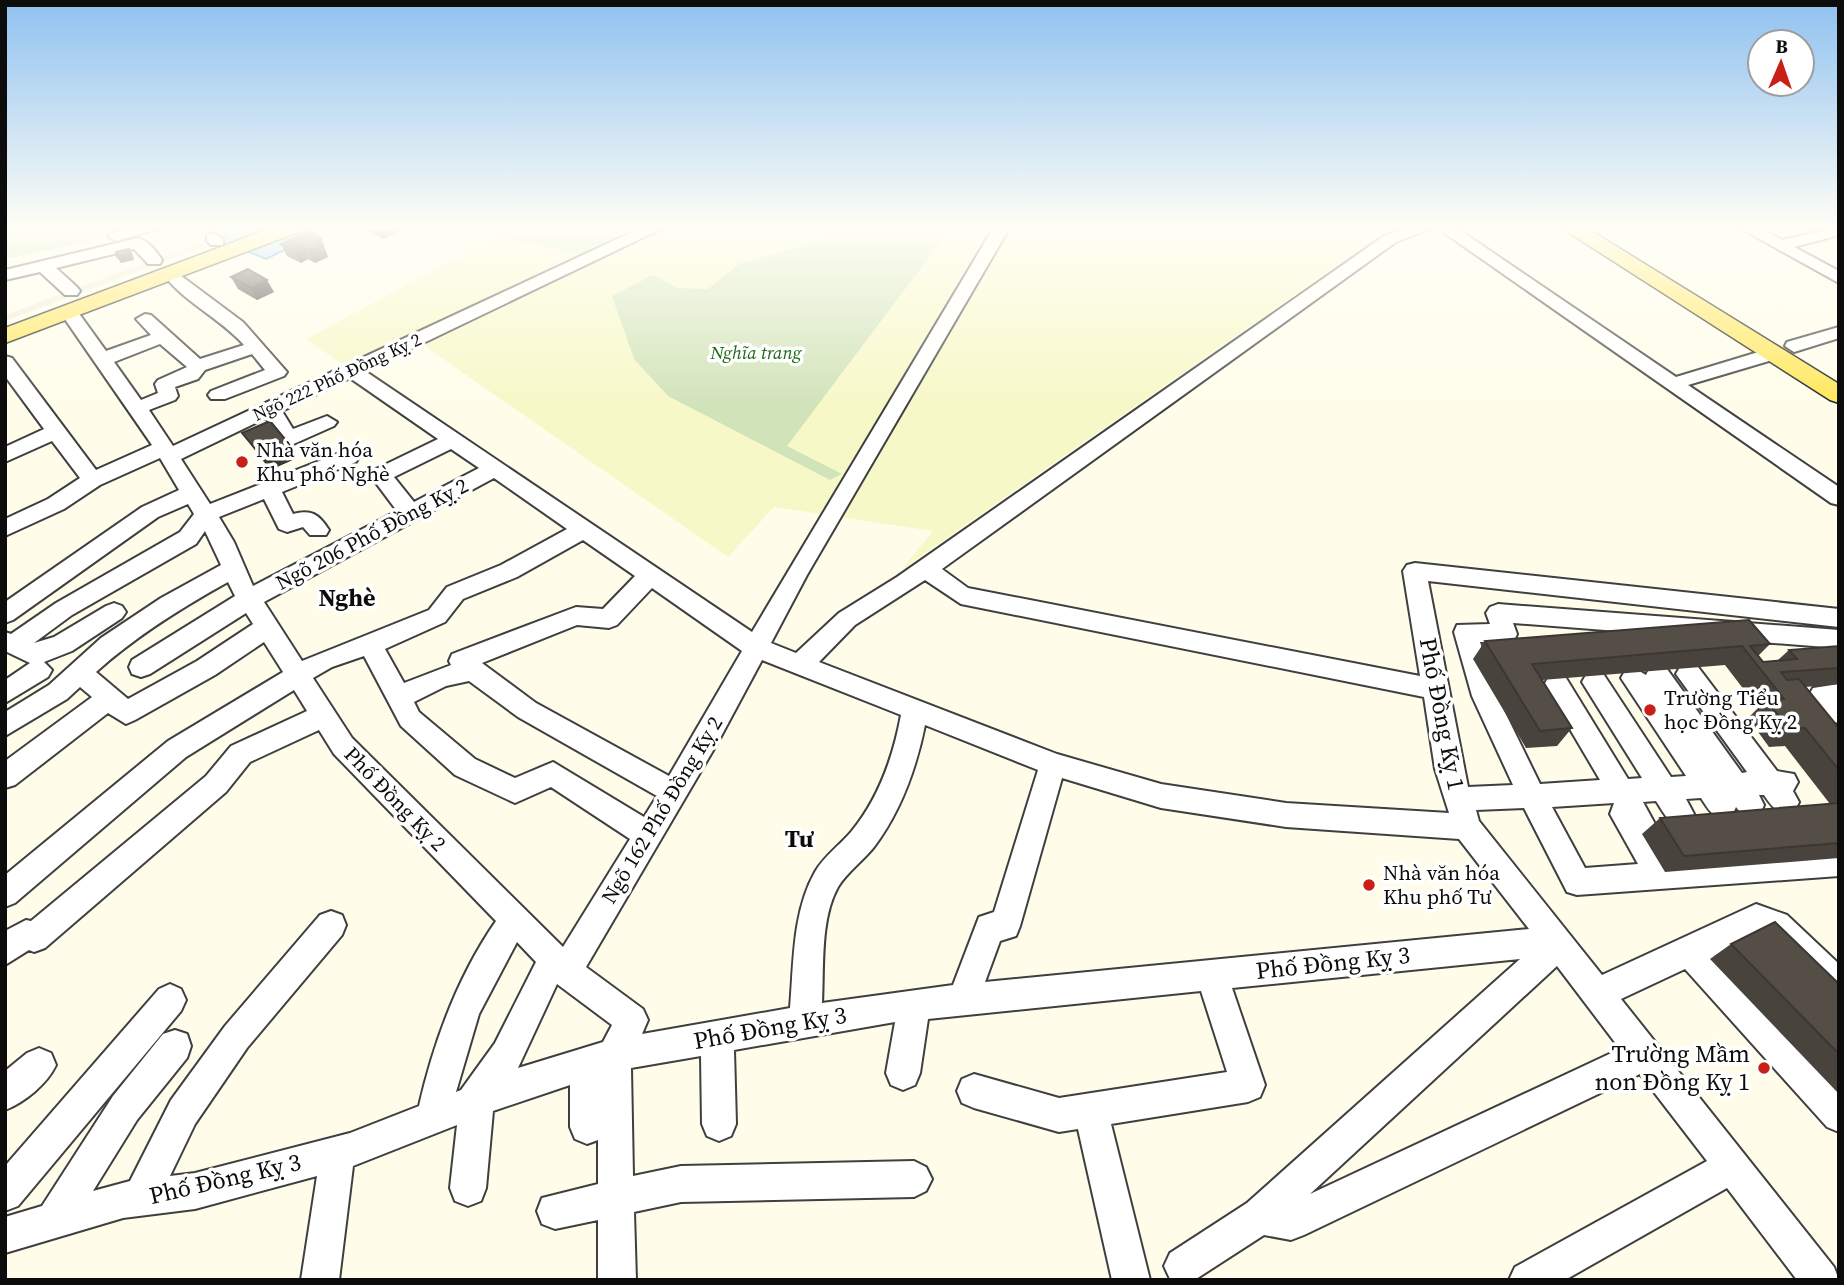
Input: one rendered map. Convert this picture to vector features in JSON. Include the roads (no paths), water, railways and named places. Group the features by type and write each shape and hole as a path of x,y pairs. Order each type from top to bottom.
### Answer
{"main road":[{"path":"5,336 70,301 123,287"},
{"path":"1665,287 1839,395"},
{"path":"1696,287 1839,373"}],"street":[{"name":"Phố Đồng Kỵ 2","path":"60,287 103,359 223,542 249,599 343,746 559,965 632,1020 600,1059 616,1197 617,1280"},
{"path":"185,287 237,326 278,372 218,395"},
{"name":"Ngõ 222 Phố Đồng Kỵ 2","path":"5,528 56,504 92,480 270,408 530,287"},
{"name":"Ngõ 162 Phố Đồng Kỵ 2","path":"475,1101 507,1055 559,965 648,835 674,792 709,734 755,646 967,287"},
{"path":"801,664 846,619 926,569 1323,287"},
{"path":"1530,287 1839,498"},
{"path":"145,319 164,336 181,357 198,366"},
{"path":"1794,346 1839,332"},
{"path":"103,359 164,336"},
{"path":"137,408 168,396 165,384 191,375 198,366 256,347"},
{"path":"1672,384 1772,354"},
{"path":"5,362 92,480"},
{"path":"351,370 755,646 1053,764 1161,796 1286,815 1463,813 1532,796 1663,789 1729,796 1780,789 1689,674"},
{"path":"270,408 289,439 327,422"},
{"path":"5,455 56,431"},
{"path":"411,513 381,475 452,440"},
{"path":"5,614 150,512 270,489 349,457"},
{"name":"Ngõ 206 Phố Đồng Kỵ 2","path":"141,667 249,599 494,469"},
{"path":"270,489 287,524 307,518 318,530"},
{"path":"10,642 188,538 199,504"},
{"path":"5,892 177,749 297,674 323,660 437,616 455,593 509,571 583,530"},
{"path":"5,725 58,692 110,645 169,604 234,568"},
{"path":"926,569 961,595 1435,689"},
{"name":"Phố Đồng Kỵ 1","path":"1821,1280 1559,944 1463,813 1449,769 1415,571 1839,618"},
{"path":"649,576 609,619 576,617 461,661 527,710 674,792"},
{"path":"10,642 35,655 63,644 114,612"},
{"path":"1839,639 1498,613 1505,634 1466,632 1471,658 1486,704 1577,882 1839,863"},
{"path":"78,674 96,684 126,713 206,668 267,627"},
{"path":"370,644 410,719 465,766 515,791 553,774 648,835"},
{"path":"5,693 39,670"},
{"path":"398,698 440,677 473,670"},
{"path":"1646,677 1729,796"},
{"path":"1595,682 1680,814"},
{"path":"1557,685 1660,876"},
{"path":"5,778 109,698"},
{"path":"805,1021 816,905 825,881 864,838 889,800 906,758 915,708"},
{"path":"5,950 26,934 34,938 216,785 233,760 262,742 302,729 323,715"},
{"path":"963,1000 990,927 1005,926 1053,764"},
{"path":"1616,792 1641,824"},
{"path":"1598,993 1690,952 1756,918 1776,925 1839,986"},
{"path":"434,1117 449,1049 464,1010 491,955 514,920"},
{"path":"141,1198 183,1112 236,1037 331,925"},
{"name":"Phố Đồng Kỵ 3","path":"5,1235 141,1198 195,1191 337,1153 475,1101 600,1059 718,1036 914,1005 1517,944 1559,944"},
{"path":"1183,1266 1260,1216 1559,944"},
{"path":"1690,952 1839,1115"},
{"path":"974,1091 1059,1115 1248,1084 1212,976"},
{"path":"5,1193 170,1000"},
{"path":"903,1073 914,1005"},
{"path":"718,1036 719,1124"},
{"path":"54,1220 125,1108 175,1046"},
{"path":"1260,1216 1291,1222 1645,1054"},
{"path":"587,1127 600,1059"},
{"path":"5,1093 39,1065"},
{"path":"468,1188 475,1101"},
{"path":"1091,1110 1130,1280"},
{"path":"320,1280 329,1232 337,1153"},
{"path":"1528,1280 1732,1166"},
{"path":"555,1211 681,1184 914,1179"}],"place":[{"name":"Nhà văn hóa Khu phố Nghè","path":"242,462"},
{"name":"Trường Tiểu học Đồng Kỵ 2","path":"1650,710"},
{"name":"Nhà văn hóa Khu phố Tư","path":"1369,885"},
{"name":"Trường Mầm non Đồng Kỵ 1","path":"1764,1068"}],"district":[{"name":"Nghè","path":"347,598"},
{"name":"Tư","path":"799,839"}],"park label":[{"name":"Nghĩa trang","path":"756,353"}]}
